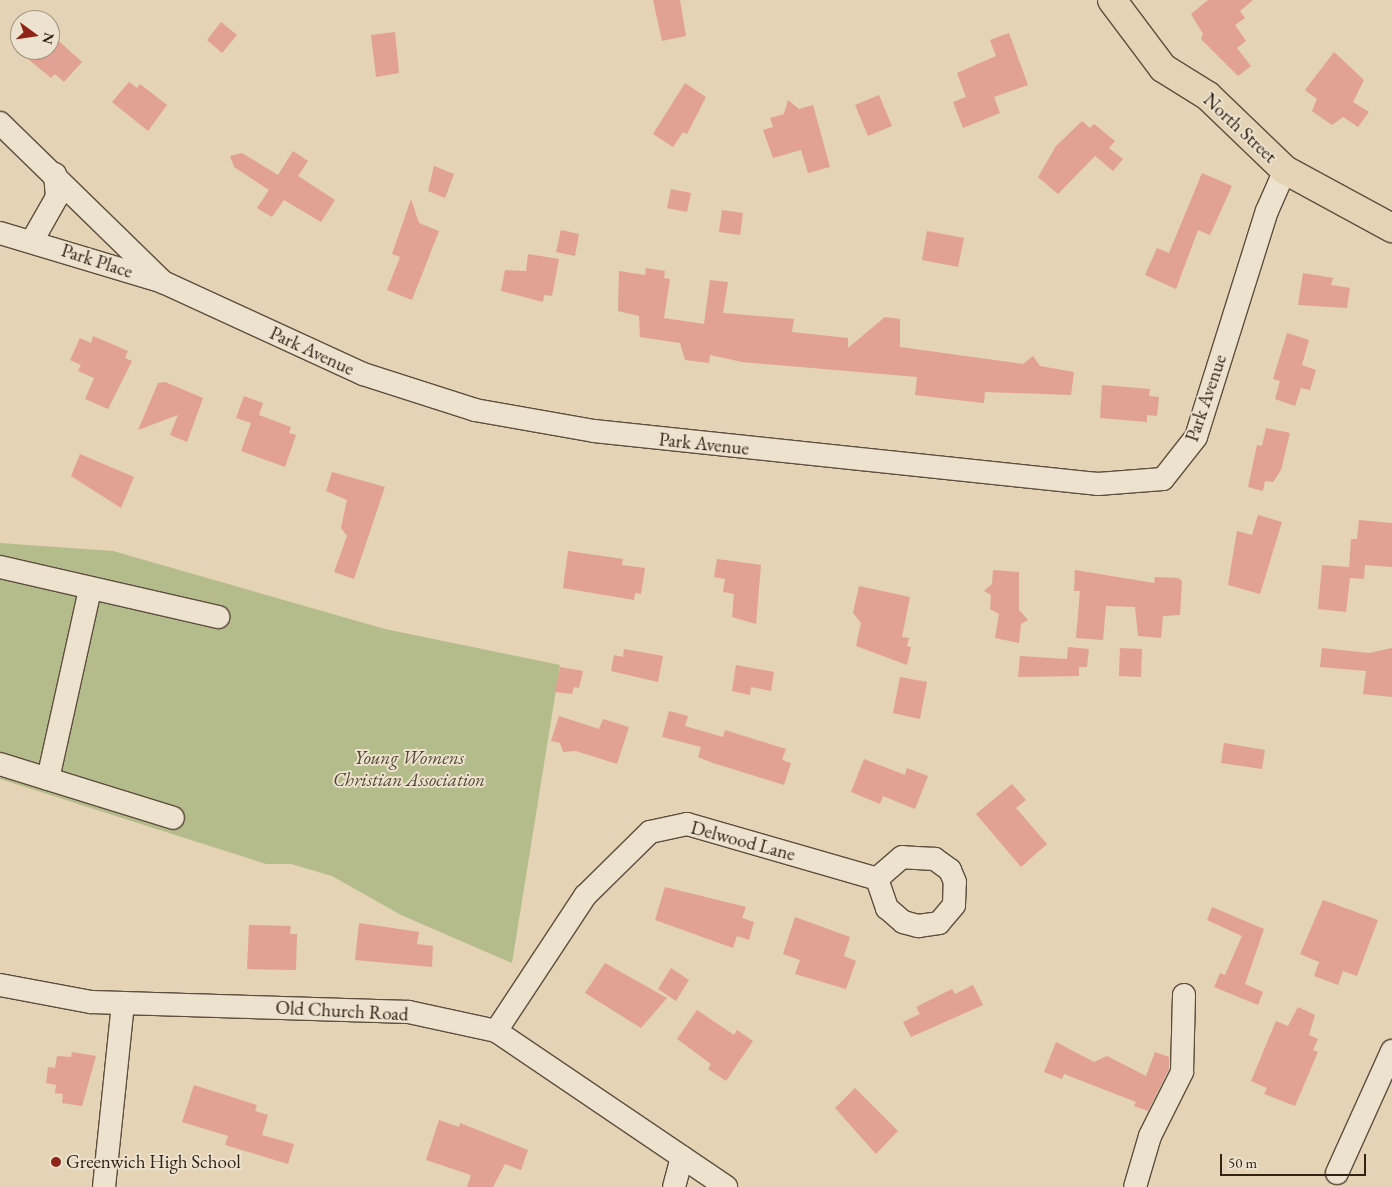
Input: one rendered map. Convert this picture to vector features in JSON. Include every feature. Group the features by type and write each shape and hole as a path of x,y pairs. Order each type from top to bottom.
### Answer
{"main road":[{"name":"North Street","path":"1112,0 1163,68 1208,96 1285,170 1392,228"}],"street":[{"name":"Park Avenue","path":"0,123 55,174 163,282 363,374 474,410 638,437 1098,484 1132,483 1163,479 1196,437 1267,211 1285,170"},
{"name":"Park Place","path":"32,241 57,197 55,174"},
{"name":"Park Place","path":"0,233 32,241 163,282"},
{"path":"0,567 218,617"},
{"path":"48,779 90,589"},
{"path":"0,764 173,818"},
{"name":"Delwood Lane","path":"496,1031 584,896 650,832 687,824 876,879"},
{"name":"Old Church Road","path":"0,985 123,1003 365,1008 409,1012 496,1031 726,1187"},
{"path":"1135,1187 1150,1136 1168,1108 1182,1072 1184,995"},
{"path":"104,1187 123,1003"},
{"path":"1337,1173 1392,1050"},
{"path":"674,1187 682,1157"}],"green space":[{"name":"Young Womens Christian Association","path":"0,543 113,551 385,629 560,665 512,963 401,915 332,876 291,864 266,864 0,779"}],"building":[{"path":"653,0 680,0 686,36 662,41"},
{"path":"1208,0 1253,0 1240,11 1245,18 1235,25 1246,41 1237,48 1251,66 1238,76 1201,39 1203,34 1191,14"},
{"path":"221,22 237,35 222,53 207,40"},
{"path":"395,32 399,73 376,77 371,35"},
{"path":"1009,33 1028,85 994,97 1000,113 963,128 953,102 966,97 957,73 996,56 990,40"},
{"path":"60,42 82,62 64,82 55,74 51,78 29,60 60,60"},
{"path":"1334,52 1364,80 1353,102 1369,112 1358,127 1343,117 1332,125 1312,111 1317,99 1305,90"},
{"path":"129,82 137,88 140,84 167,105 148,131 112,102"},
{"path":"685,83 706,97 687,134 683,132 673,147 653,134"},
{"path":"879,95 892,126 868,136 855,105"},
{"path":"788,100 799,109 813,105 830,167 808,173 801,150 773,158 763,130 773,127 770,118 784,114"},
{"path":"1082,121 1090,128 1094,124 1115,141 1109,148 1123,159 1113,171 1095,156 1058,194 1038,177 1056,146"},
{"path":"293,151 308,161 298,176 335,200 321,222 284,200 272,217 257,208 269,190 234,167 230,156 242,153 278,175"},
{"path":"434,166 454,174 445,198 428,191"},
{"path":"1202,173 1232,186 1210,235 1198,230 1176,289 1145,275 1157,248 1169,253"},
{"path":"671,189 691,193 687,212 667,208"},
{"path":"411,199 419,223 439,231 412,300 387,290 400,257 392,254"},
{"path":"722,210 743,213 740,235 719,232"},
{"path":"561,230 579,234 575,256 556,252"},
{"path":"927,231 964,238 958,267 922,260"},
{"path":"528,254 559,259 552,296 544,295 543,302 501,291 505,270 526,271"},
{"path":"646,268 665,271 664,278 670,279 664,318 704,324 710,280 728,282 723,313 794,319 792,332 848,338 848,348 885,317 900,319 900,347 1023,364 1033,356 1040,366 1074,372 1071,395 985,392 984,403 915,395 917,377 742,362 710,355 709,363 685,360 680,343 640,337 639,316 618,311 619,271 645,275"},
{"path":"1303,273 1333,278 1331,285 1350,288 1347,308 1298,305"},
{"path":"1287,333 1309,340 1302,365 1316,370 1310,390 1301,388 1295,406 1275,399 1280,381 1273,379"},
{"path":"93,336 128,351 125,358 132,361 108,409 85,399 94,378 78,371 81,365 70,360 80,338 91,343"},
{"path":"165,382 203,398 187,442 170,435 178,415 138,430 158,383"},
{"path":"1102,385 1150,389 1149,396 1159,397 1157,416 1147,415 1147,422 1100,418"},
{"path":"244,396 263,403 259,415 291,427 289,433 296,435 285,467 241,451 251,423 236,418"},
{"path":"1266,428 1290,433 1281,470 1273,482 1265,481 1263,491 1248,487 1257,445 1262,446"},
{"path":"80,454 134,477 121,508 71,476"},
{"path":"332,472 385,487 354,579 334,572 347,536 341,528 347,500 326,491"},
{"path":"1258,515 1282,522 1260,594 1228,585 1237,531 1252,535"},
{"path":"1359,520 1392,523 1392,567 1365,565 1364,579 1350,578 1346,612 1318,609 1322,565 1349,567 1351,539 1357,539"},
{"path":"568,551 623,559 622,565 645,568 641,594 635,593 634,600 563,588"},
{"path":"717,559 761,565 756,624 732,617 734,594 723,592 725,579 714,577"},
{"path":"993,570 1019,572 1019,610 1028,620 1021,624 1019,643 995,638 999,614 990,609 991,595 984,591 992,584"},
{"path":"1075,570 1154,583 1155,577 1178,578 1182,581 1180,615 1163,616 1161,638 1138,636 1135,607 1106,606 1103,640 1076,638 1080,591 1074,591"},
{"path":"859,586 910,597 902,637 909,638 907,646 911,647 907,665 856,646 861,623 853,613"},
{"path":"1068,647 1089,649 1087,667 1079,667 1079,676 1018,677 1020,656 1067,659"},
{"path":"1120,648 1142,649 1141,677 1119,676"},
{"path":"1322,648 1369,653 1392,648 1392,697 1363,694 1366,671 1320,667"},
{"path":"624,649 663,656 658,682 611,671 614,655 623,657"},
{"path":"736,665 774,672 771,691 751,687 750,695 732,691"},
{"path":"560,667 583,671 579,688 574,687 572,694 555,692"},
{"path":"900,677 927,682 920,719 893,713"},
{"path":"669,711 688,716 685,726 723,737 725,730 786,749 782,760 791,763 784,785 713,763 698,757 701,747 662,737"},
{"path":"559,716 599,729 603,719 629,727 617,764 576,751 563,752 560,743 551,741"},
{"path":"1224,743 1265,750 1262,769 1221,763"},
{"path":"864,759 905,775 907,768 928,776 915,809 883,796 880,804 851,792"},
{"path":"1012,784 1026,800 1016,808 1047,844 1021,867 976,814"},
{"path":"665,887 746,907 742,918 754,922 749,940 737,936 733,948 655,920"},
{"path":"1323,900 1378,920 1357,976 1343,971 1338,985 1314,976 1319,962 1300,954"},
{"path":"1212,907 1264,929 1245,984 1263,992 1258,1005 1214,987 1220,973 1225,975 1242,936 1207,920"},
{"path":"795,917 850,937 844,956 856,961 846,989 795,974 800,960 783,954"},
{"path":"359,923 419,932 417,944 433,946 432,967 355,960"},
{"path":"249,925 291,926 290,934 297,934 296,970 247,969"},
{"path":"605,963 667,998 641,1028 585,993"},
{"path":"671,968 689,980 676,1001 658,989"},
{"path":"973,985 983,1005 911,1037 903,1022 920,1014 916,1007 952,989 955,994"},
{"path":"1298,1007 1315,1015 1309,1035 1318,1039 1313,1050 1318,1052 1295,1106 1264,1094 1267,1088 1251,1081 1276,1021 1288,1026"},
{"path":"697,1010 734,1035 737,1030 753,1041 726,1081 708,1069 711,1064 677,1039"},
{"path":"1056,1042 1094,1062 1107,1056 1146,1076 1155,1052 1169,1057 1169,1069 1148,1111 1134,1106 1136,1102 1064,1074 1062,1079 1044,1072"},
{"path":"72,1052 96,1056 82,1106 62,1103 63,1094 55,1093 56,1085 46,1083 48,1067 55,1068 57,1056 71,1057"},
{"path":"194,1085 257,1105 255,1111 268,1115 262,1135 294,1144 288,1164 225,1145 228,1136 182,1122"},
{"path":"855,1088 898,1131 876,1154 835,1108"},
{"path":"439,1120 459,1127 460,1123 528,1150 521,1170 505,1164 493,1187 467,1187 471,1175 426,1160"}],"place":[{"name":"Greenwich High School","path":"56,1162"}]}
